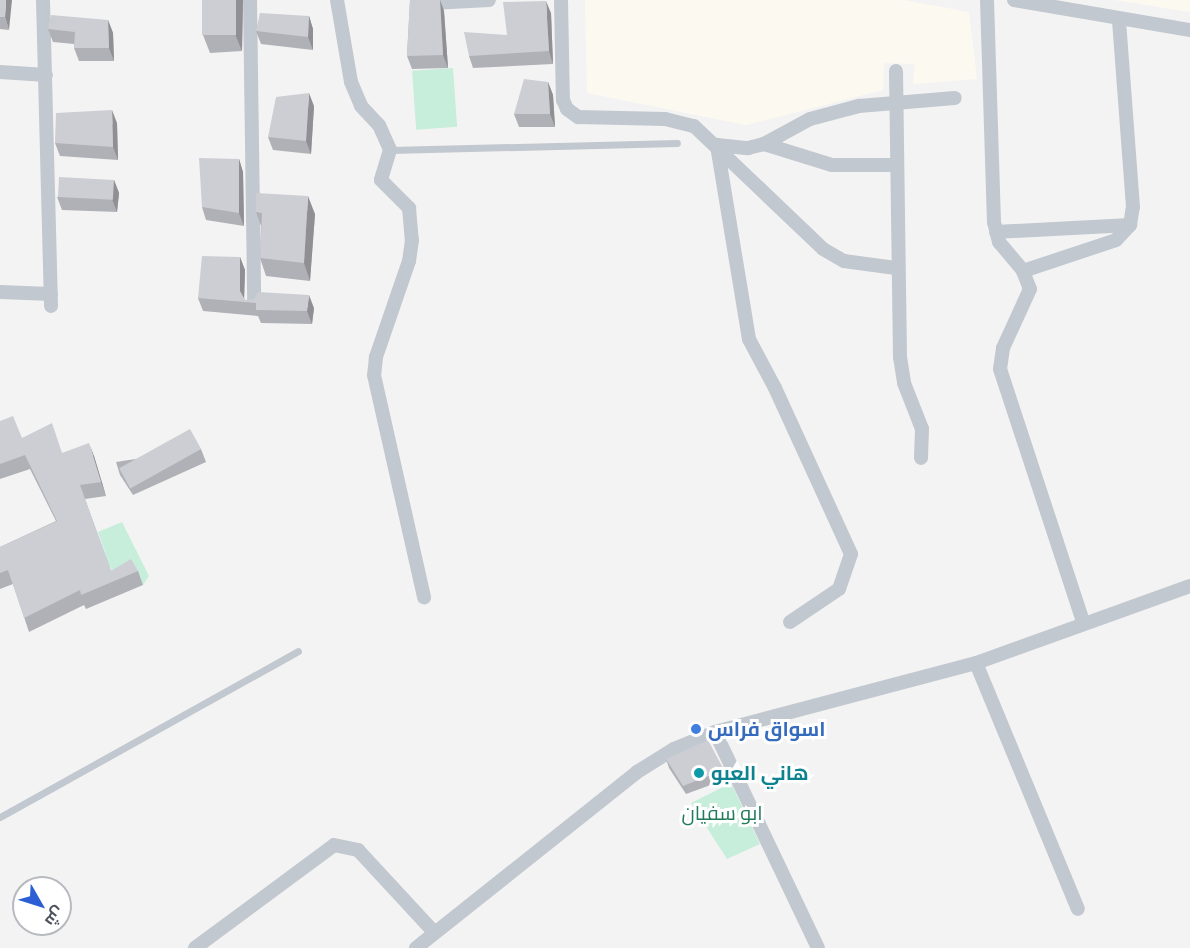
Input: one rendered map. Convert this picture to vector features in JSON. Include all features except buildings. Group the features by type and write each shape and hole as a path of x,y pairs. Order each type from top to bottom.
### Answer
{"street":[{"path":"0,292 51,300 43,0"},
{"path":"250,0 254,305"},
{"path":"337,0 351,82 361,105 380,125 390,150 381,180 409,208 412,240 409,261 376,357 375,384 424,597"},
{"path":"432,3 489,0"},
{"path":"561,0 563,100 567,109 578,117 684,121 717,145 822,249 844,261 896,268"},
{"path":"987,0 996,232 1005,251 1028,279 1029,299 1003,348 1000,369 1083,622"},
{"path":"1014,0 1047,3 1119,21 1190,30"},
{"path":"1023,271 1116,240 1130,225 1133,207 1119,21"},
{"path":"897,70 896,268 901,370 922,429 921,458"},
{"path":"0,72 46,75"},
{"path":"717,145 740,148 764,144 834,111 896,100 955,98"},
{"path":"764,144 832,165 896,165"},
{"path":"717,145 746,332 851,554 839,589 790,622"},
{"path":"996,232 1130,225"},
{"path":"416,948 434,931 653,760 715,732 976,663 1083,622 1190,586"},
{"path":"976,663 1078,909"},
{"path":"715,732 818,948"},
{"path":"195,948 326,848 342,844 358,850 434,931"}],"lane":[{"path":"390,150 677,143"},
{"path":"0,817 298,651"}],"shaded area":[{"path":"585,0 903,0 969,12 977,79 913,84 915,64 884,63 883,90 746,125 587,93"},
{"path":"1115,0 1190,0 1190,12"}],"green space":[{"path":"453,68 457,127 416,130 412,71"},
{"path":"122,522 149,576 143,585 135,573 116,584 110,566 82,580 106,556 98,532"},
{"name":"ابو سفيان","path":"731,783 760,844 727,859 691,803"}],"place":[{"name":"اسواق فراس","path":"696,729"},
{"name":"هاني العبو","path":"699,773"}]}
